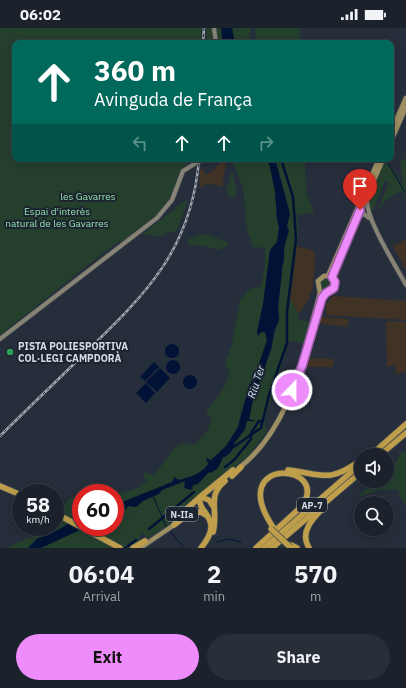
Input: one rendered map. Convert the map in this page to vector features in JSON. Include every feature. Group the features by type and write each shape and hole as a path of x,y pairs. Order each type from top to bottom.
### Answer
{"highway":[{"path":"379,448 404,429"},
{"path":"386,448 404,429"},
{"path":"297,548 291,546 272,528 261,513 257,498 260,486 268,474 285,469 314,475 329,476 349,469 354,465"},
{"path":"205,548 214,530 215,491 241,467"},
{"path":"184,512 233,470"},
{"name":"AP-7","path":"264,548 354,470"},
{"path":"256,548 300,508 305,501 307,491 304,484 300,478 292,474 282,472 273,475 264,483 261,490 262,509 272,528"},
{"name":"AP-7","path":"272,548 354,478"},
{"path":"309,548 305,536 309,526 317,514 347,484"},
{"path":"0,486 12,491"},
{"path":"200,497 209,500 215,514"},
{"path":"200,497 200,503 210,518 211,524 209,535 201,548"},
{"path":"174,526 188,514 199,511 206,515 211,524"},
{"path":"98,536 120,548"},
{"path":"134,548 145,541"}],"main road":[{"path":"394,125 406,98"},
{"path":"394,134 406,107"},
{"name":"N-IIa","path":"330,277 378,162"},
{"name":"N-IIa","path":"330,277 382,162"},
{"name":"N-IIa","path":"140,548 174,526 200,497 241,467 258,448 283,410 299,371 322,298 326,293 334,288 335,282 330,277 324,276 318,281 320,290 299,371"},
{"path":"320,290 326,293"},
{"name":"N-IIa","path":"145,541 169,527 204,491 233,470 258,448"}],"street":[{"path":"214,28 216,40"},
{"path":"0,339 157,218 172,200 181,174 188,167 199,162"},
{"path":"367,196 366,207 371,220 406,285"},
{"path":"357,219 365,214 371,220"}],"shaded area":[{"path":"220,162 226,162 222,187 207,183 199,189 200,169 204,169 206,175 216,168"},
{"path":"406,239 406,271 393,246"},
{"path":"297,246 315,251 314,259 316,259 312,290 307,303 298,314 290,298"},
{"path":"333,296 406,301 406,320 326,315 326,304"},
{"path":"321,317 349,319 348,327 318,323"},
{"path":"386,321 406,322 406,371 396,375 395,366 387,366"},
{"path":"307,358 333,359 333,367 304,367"}],"green space":[{"name":"Espai d'interès natural de les Gavarres","path":"0,28 202,28 201,40 12,40 12,162 192,162 187,164 179,172 174,192 161,211 121,243 120,241 103,253 0,335"},
{"path":"207,28 221,28 223,40 206,40"},
{"path":"232,28 251,28 249,40 234,40"},
{"path":"255,28 300,28 301,40 254,40 256,37"},
{"path":"406,159 406,197 401,191 386,201 380,210 378,209 389,183 385,181 373,210 370,211 370,197 385,162 388,162 403,185 400,160"},
{"path":"232,162 268,162 275,192 279,227 277,242 270,250 263,304 257,331 258,336 263,331 267,337 258,371 250,383 240,415 238,427 226,446 211,460 206,459 208,464 199,472 178,480 175,477 172,482 124,501 124,493 141,486 147,480 144,478 144,472 152,475 156,473 175,447 181,444 194,445 207,431 212,419 206,413 224,388 230,373 225,365 232,344 240,300 250,289 259,287 262,284 265,263 265,247 254,248 247,229 243,187"},
{"path":"276,162 305,162 306,193 314,212 297,215 298,238 290,298 298,314 298,320 309,322 304,343 289,341 265,418 265,427 268,428 262,439 247,457 199,494 173,522 148,538 142,533 138,543 129,548 41,548 72,532 72,536 124,536 124,510 128,506 136,507 162,490 185,481 184,485 197,485 209,472 220,465 223,457 231,452 235,442 246,428 247,421 250,419 255,390 264,375 277,322 279,320 278,307 282,272 281,264 283,245 287,238 286,197"},
{"path":"233,173 237,195 235,195 235,198 227,196 229,191 226,191 231,174"},
{"path":"186,200 188,200 176,233 170,231 163,236 145,235 144,233"},
{"path":"204,234 228,242 227,246 222,247 220,250 196,244 195,246 188,245 189,242 186,240"},
{"path":"324,278 328,278 332,284 328,290 324,290 320,286 320,282"},
{"path":"406,451 406,504 402,501 398,489 380,490 358,496 367,488 394,488 394,465 401,453"},
{"path":"72,498 72,523 64,526 64,506"},
{"path":"33,536 44,536 37,539 28,548 5,548"}],"water":[{"path":"221,28 232,28 234,40 223,40"},
{"name":"Riu Ter","path":"268,162 276,162 290,214 287,226 289,231 285,245 282,268 278,307 279,320 274,332 264,375 255,390 249,419 255,421 247,421 244,431 235,442 231,452 223,457 218,468 211,473 209,472 198,484 193,485 192,490 184,488 185,481 162,490 159,494 143,501 136,507 128,506 124,510 124,501 172,482 175,477 178,480 182,479 194,475 202,470 208,464 206,458 211,460 226,446 238,427 249,386 258,371 260,360 267,341 265,332 261,332 258,336 257,332 263,304 270,250 277,242 279,227 275,192"},
{"path":"172,344 177,346 179,351 177,356 172,358 167,356 165,351 167,346"},
{"path":"173,360 178,362 180,367 178,372 173,374 168,372 166,367 168,362"},
{"path":"154,362 159,367 145,381 140,377"},
{"path":"160,368 170,378 157,392 146,382"},
{"path":"190,375 195,377 197,382 195,387 190,389 185,387 183,382 185,377"},
{"path":"146,383 155,393 146,403 136,393"},
{"path":"72,523 72,534 41,548 28,548 37,539 44,536 64,536 64,526"}],"waterway":[{"path":"232,448 261,428 269,395 287,343 287,312 296,239 293,197 282,162"},
{"path":"387,162 406,194"},
{"path":"225,467 234,460 251,439 250,435 259,421 262,422"},
{"path":"149,529 194,492"},
{"path":"153,496 166,526"},
{"path":"170,531 183,547"},
{"path":"217,542 229,539 241,542"},
{"path":"128,546 136,540"}],"railway":[{"path":"203,40 204,28"},
{"path":"0,436 128,310 162,268 176,244 187,219 195,191 199,162"}],"place":[{"name":"PISTA POLIESPORTIVA COL·LEGI CAMPDORÀ","path":"10,352"}],"route":[{"path":"292,390 302,366 322,298 326,293 330,292 334,288 335,282 332,277 360,210"}],"park label":[{"name":"les Gavarres","path":"88,196"}]}
